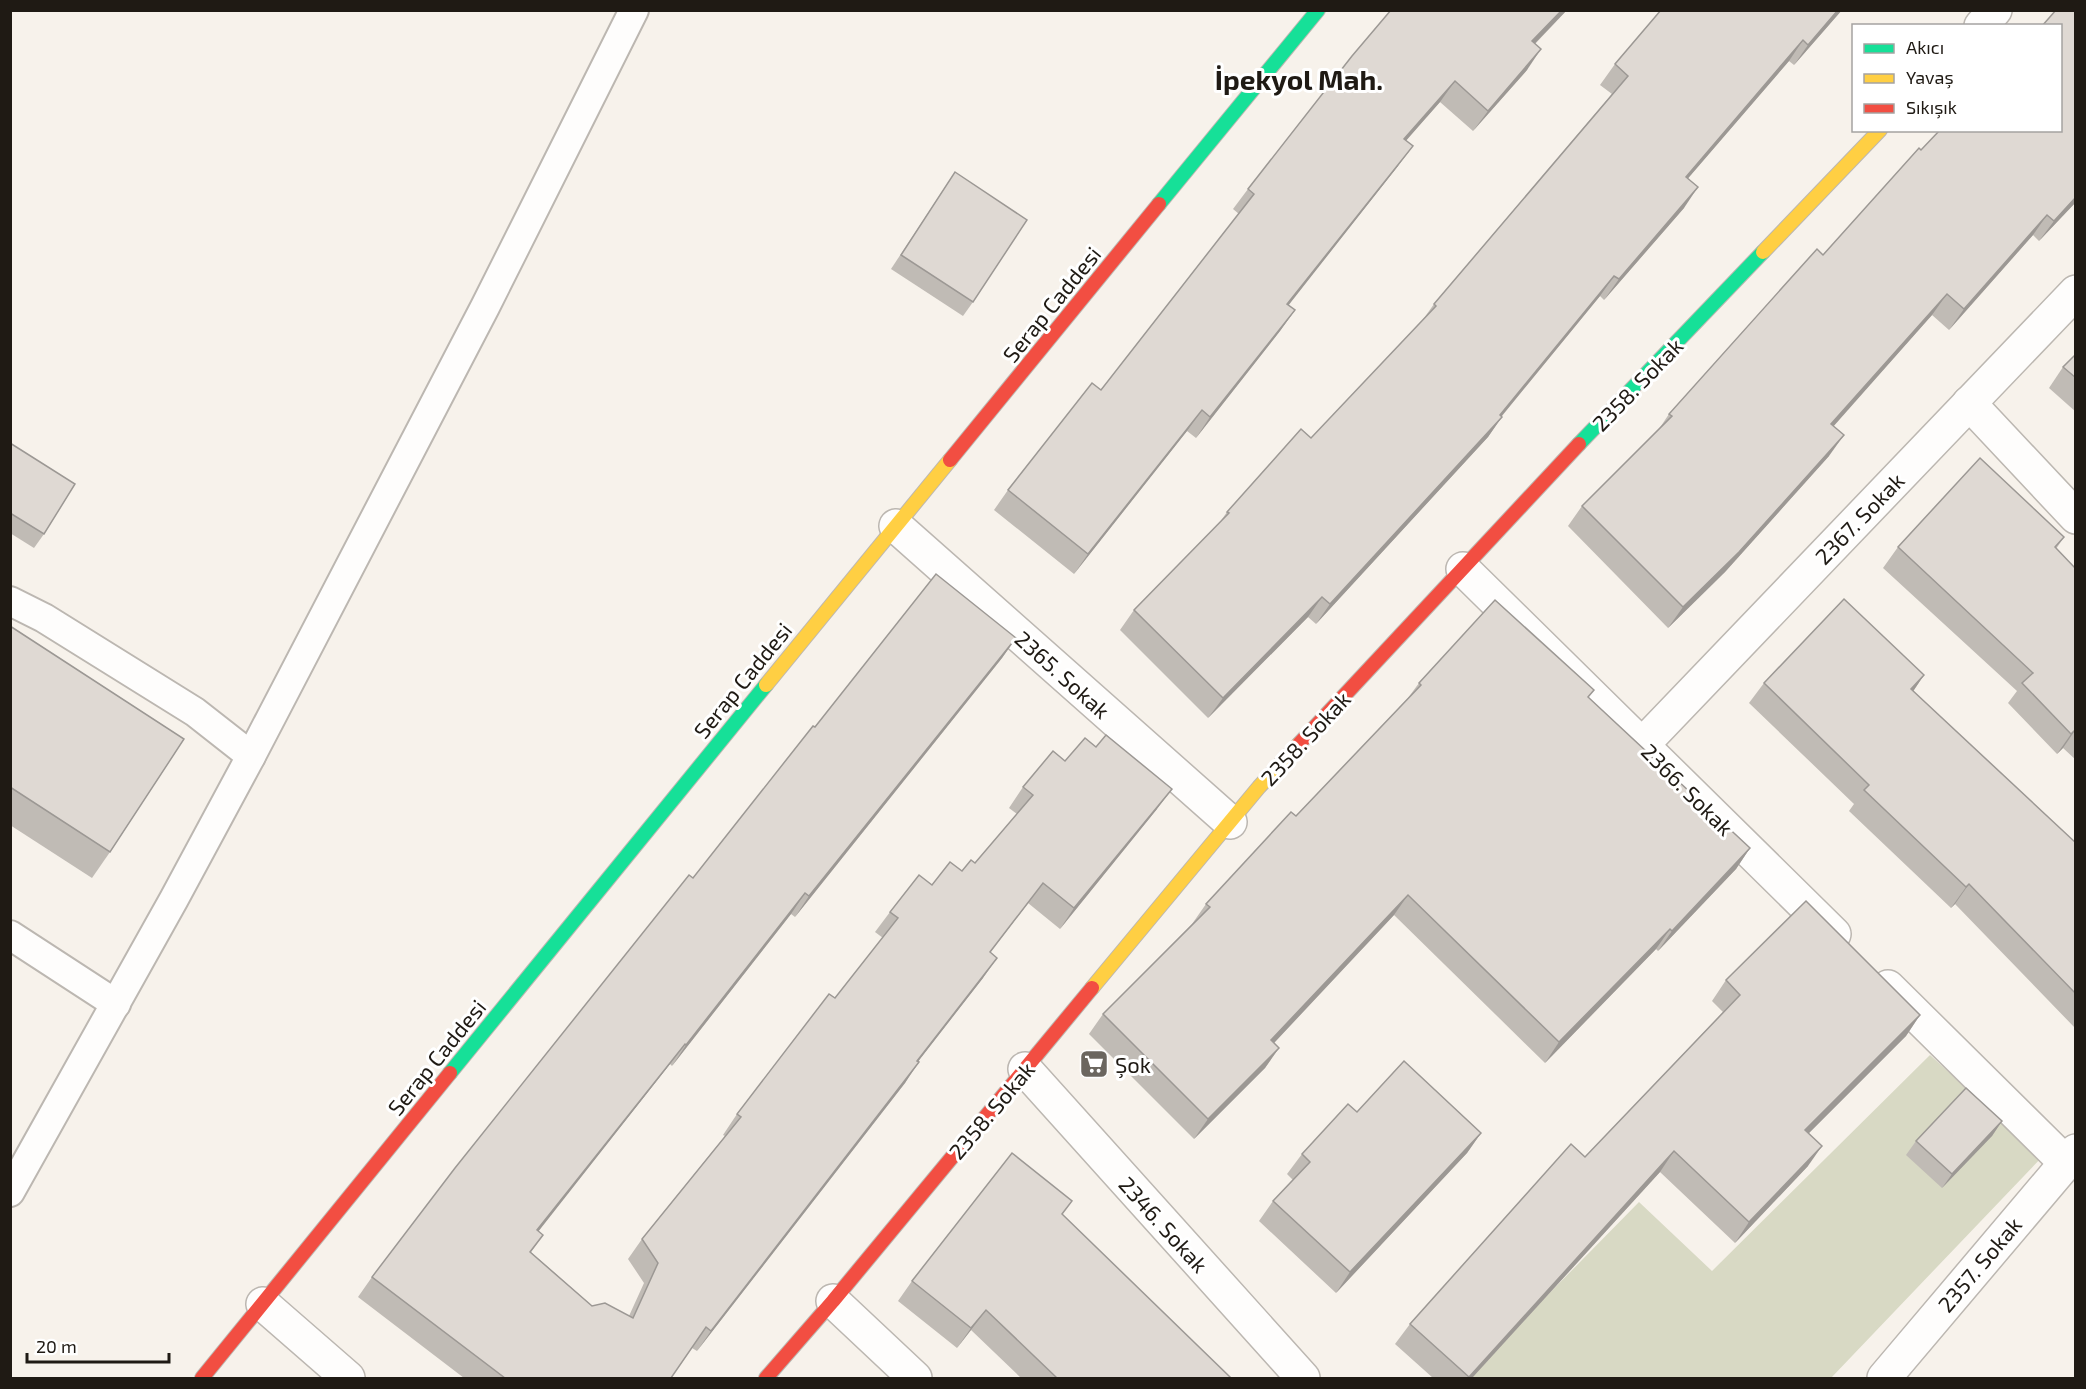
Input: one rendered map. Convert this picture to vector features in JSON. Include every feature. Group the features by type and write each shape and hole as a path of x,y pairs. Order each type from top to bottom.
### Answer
{"street":[{"name":"Serap Caddesi","path":"202,1378 1318,10"},
{"path":"1983,24 1995,10"},
{"name":"2358. Sokak","path":"766,1378 833,1301 1259,787 1594,428 1878,132"},
{"name":"2367. Sokak","path":"1643,744 2076,292"},
{"path":"1969,403 2076,517"},
{"name":"2365. Sokak","path":"896,526 1230,822"},
{"name":"2366. Sokak","path":"1463,569 1862,961 2070,1156"},
{"name":"2346. Sokak","path":"1025,1069 1303,1378"},
{"name":"2357. Sokak","path":"1884,1378 2070,1156"},
{"path":"833,1301 915,1378"},
{"path":"263,1304 348,1378"}],"lane":[{"path":"14,1178 116,1004 251,756 485,307 634,10"},
{"path":"10,601 44,618 195,712 251,756"},
{"path":"10,935 116,1004"}],"green space":[{"path":"1930,1055 2042,1157 1831,1378 1466,1378 1639,1202 1712,1271"}],"building":[{"path":"1391,10 1562,10 1532,41 1541,49 1488,111 1455,81 1404,139 1413,146 1287,304 1295,310 1210,417 1202,410 1088,554 1008,490 1092,383 1101,390 1254,194 1248,189"},
{"path":"1661,10 1838,10 1808,45 1803,40 1686,177 1698,187 1619,279 1614,276 1500,415 1502,417 1330,604 1322,597 1223,698 1134,610 1229,513 1227,512 1301,429 1311,438 1436,306 1434,304 1628,76 1615,64"},
{"path":"2056,10 2076,10 2076,197 2054,221 2047,215 1964,309 1947,294 1831,424 1844,435 1739,552 1683,607 1582,506 1672,416 1669,414 1817,249 1823,255 1919,148 1921,150 1938,132 2062,132 2062,24 2044,24"},
{"path":"955,172 1027,220 973,302 901,255"},
{"path":"2076,354 2076,378 2063,367"},
{"path":"10,443 75,484 44,534 10,513"},
{"path":"1980,458 2064,537 2055,547 2076,569 2076,729 2071,734 2022,683 2033,673 1898,547"},
{"path":"936,574 1016,638 809,896 805,893 537,1230 543,1235 530,1252 592,1306 605,1303 633,1318 658,1263 642,1239 741,1117 737,1114 829,994 835,998 898,918 890,912 919,875 932,885 950,862 962,871 971,860 975,863 1033,795 1023,787 1053,751 1065,761 1085,738 1096,747 1106,735 1172,789 1074,908 1043,883 990,952 997,958 917,1061 919,1062 711,1331 706,1327 671,1378 505,1378 372,1277 455,1168 689,875 693,878"},
{"path":"1844,599 1924,675 1911,689 2076,843 2076,994 1969,884 1966,887 1864,790 1869,785 1764,683"},
{"path":"1495,600 1594,690 1588,697 1750,848 1672,931 1670,929 1559,1042 1408,895 1271,1040 1279,1048 1208,1119 1103,1014 1210,907 1206,904 1291,812 1296,816 1421,685 1419,683"},
{"path":"10,626 184,739 110,852 10,787"},
{"path":"1806,901 1920,1015 1805,1130 1822,1146 1749,1222 1674,1151 1469,1377 1410,1324 1571,1144 1585,1157 1740,995 1726,980"},
{"path":"1404,1061 1481,1133 1350,1272 1273,1201 1310,1162 1302,1154 1348,1104 1357,1112"},
{"path":"1966,1088 2002,1121 1952,1174 1916,1141"},
{"path":"1012,1153 1072,1201 1062,1214 1229,1378 1057,1378 986,1310 971,1328 912,1281"}],"traffic: fast":[{"path":"1159,204 1318,10"},
{"path":"1579,444 1763,252"},
{"path":"450,1073 766,685"}],"traffic: slow":[{"path":"1763,252 1878,132"},
{"path":"766,685 950,460"},
{"path":"1092,988 1259,787 1299,744"}],"traffic: jam":[{"path":"950,460 1159,204"},
{"path":"1299,744 1579,444"},
{"path":"766,1378 833,1301 1092,988"},
{"path":"202,1378 450,1073"}],"place":[{"name":"Şok","path":"1094,1064"}],"district":[{"name":"İpekyol Mah.","path":"1299,79"}]}
